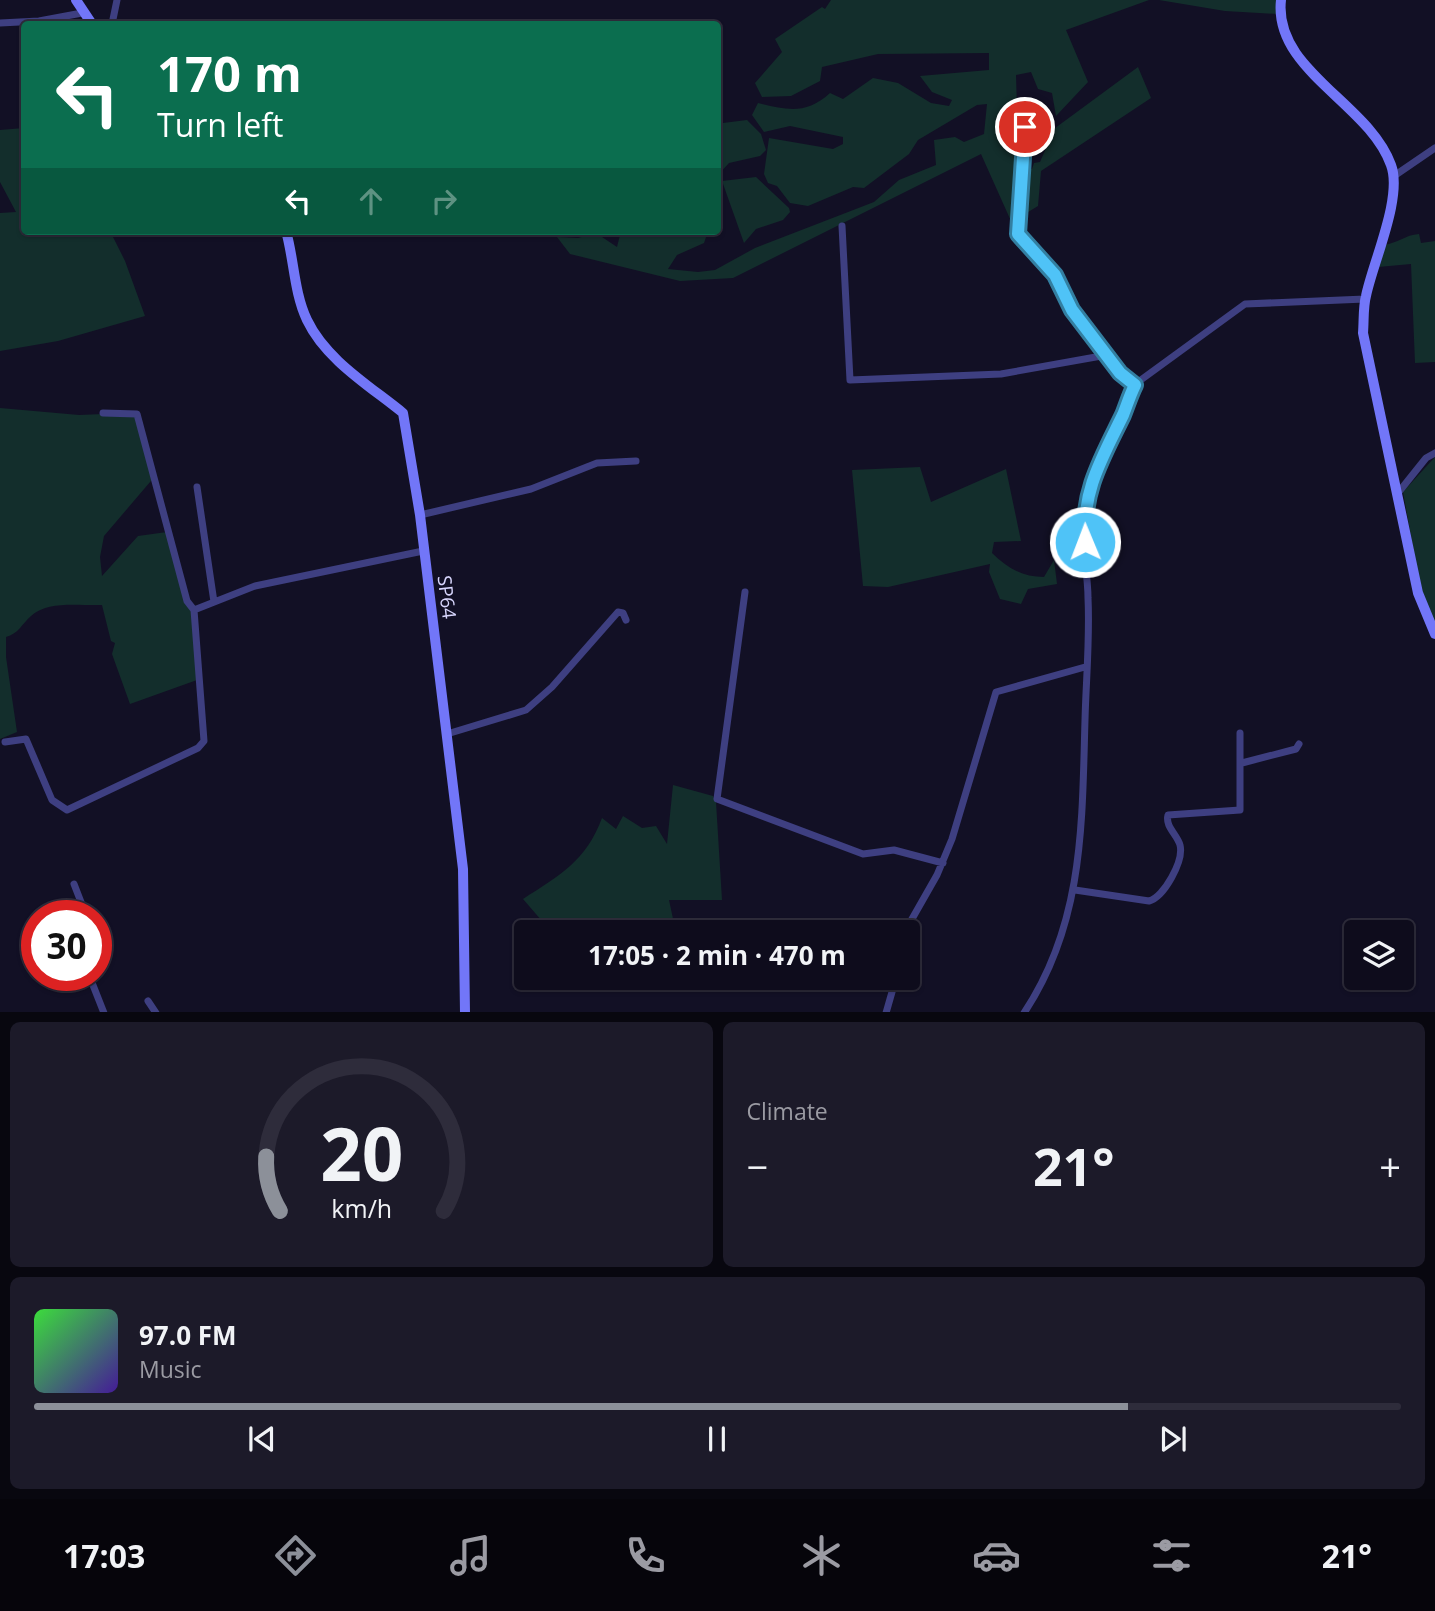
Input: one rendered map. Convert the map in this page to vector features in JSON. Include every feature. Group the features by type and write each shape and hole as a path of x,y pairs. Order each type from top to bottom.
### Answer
{"street":[{"path":"76,0 89,21"},
{"path":"113,21 117,0"},
{"path":"1281,0 1279,11 1285,38 1300,60 1347,104 1384,150 1394,176 1392,198 1365,299 1363,333 1418,593 1435,634"},
{"path":"38,21 82,13"},
{"path":"0,23 21,22"},
{"path":"1035,118 1025,130 1018,234 1055,275 1072,310 1124,378 1135,385"},
{"path":"1394,176 1435,148"},
{"path":"842,226 850,380 1001,374 1107,355"},
{"name":"SP64","path":"287,235 306,318 314,332 329,353 403,413 420,515 463,869 465,1012"},
{"path":"1025,1012 1038,988 1075,890 1082,810 1088,600 1083,513 1099,461 1135,385 1245,304 1365,299"},
{"path":"5,743 26,739 52,800 67,810 201,746 205,738 194,610 187,601 136,414 103,413"},
{"path":"1398,493 1426,458 1435,453"},
{"path":"420,515 531,489 597,463 636,461"},
{"path":"197,487 214,602"},
{"path":"194,610 255,586 423,551"},
{"path":"745,592 717,799 863,854 894,850 943,863"},
{"path":"447,734 526,710 560,678 618,612 623,613 626,620"},
{"path":"911,920 943,863 959,819 996,692 1085,667"},
{"path":"1075,890 1149,901 1156,898 1180,856 1181,846 1167,823 1168,815 1240,810 1240,733"},
{"path":"1242,763 1296,750 1299,744"},
{"path":"74,884 80,900"},
{"path":"886,1012 893,990"},
{"path":"95,991 104,1012"},
{"path":"148,1001 155,1012"}],"green space":[{"path":"831,0 1149,0 1066,30 1088,82 1056,116 1052,93 1038,89 1031,72 1016,75 1017,110 1024,125 1021,166 1032,169 1034,163 1040,162 1049,141 1047,134 1138,67 1151,98 1041,171 1038,206 1020,217 1019,230 1015,230 981,154 733,278 680,281 570,254 557,237 599,235 617,247 620,235 707,235 704,243 677,255 668,269 698,272 715,270 755,248 874,202 899,180 936,165 934,140 955,137 964,142 984,134 987,104 977,105 918,140 909,154 864,188 853,187 808,206 790,203 777,186 768,183 764,174 769,138 833,149 843,144 843,137 790,126 764,132 752,115 758,103 787,109 804,108 830,93 843,99 873,78 898,83 931,103 949,106 952,100 932,92 920,76 989,70 989,53 878,54 822,67 820,81 791,96 762,97 755,83 782,52 775,39 822,7 825,9"},
{"path":"1159,0 1278,0 1278,14 1225,11"},
{"path":"747,120 761,134 766,150 760,156 729,163 721,172 723,123"},
{"path":"21,128 21,235 112,235 125,261 145,316 58,341 0,351 0,213 16,212 0,182 0,130"},
{"path":"756,177 790,212 783,220 756,229 744,243 722,181"},
{"path":"1419,234 1421,243 1435,241 1435,362 1415,363 1411,264 1378,267 1384,245"},
{"path":"0,408 79,415 128,413 138,418 156,475 104,536 100,557 102,576 138,536 167,532 192,612 197,680 130,704 112,654 115,643 111,641 102,605 46,608 31,616 17,631 6,637 6,657 17,732 0,739"},
{"path":"1435,457 1435,623 1423,601 1403,492"},
{"path":"920,467 931,502 1006,469 1021,541 994,542 992,553 1016,571 1036,577 1044,577 1054,560 1057,584 1028,589 1021,604 1000,599 989,572 990,564 888,587 863,586 852,470"},
{"path":"673,785 713,796 716,802 722,900 669,900 673,920 541,920 523,899 560,874 580,856 596,833 602,818 616,829 623,816 642,828 656,826 667,844"}],"route":[{"path":"1025,127 1018,234 1055,275 1072,310 1120,373 1135,385 1099,461 1088,493 1083,513 1085,542"}]}
